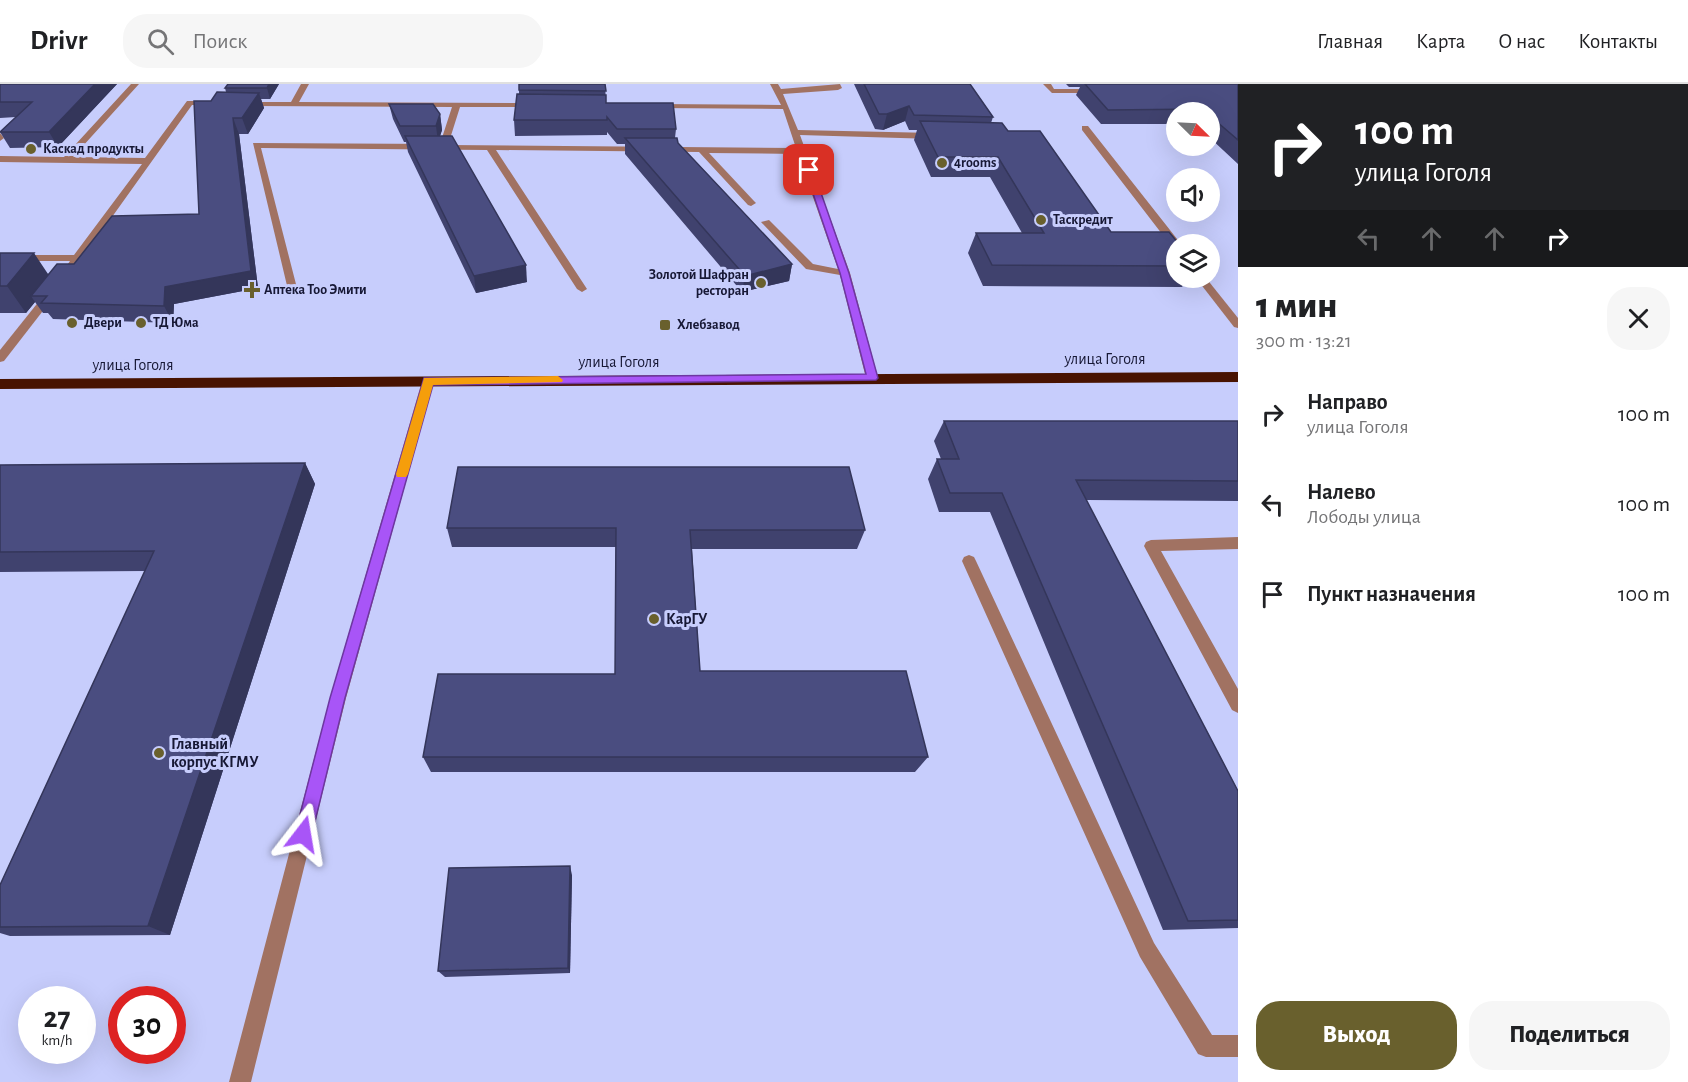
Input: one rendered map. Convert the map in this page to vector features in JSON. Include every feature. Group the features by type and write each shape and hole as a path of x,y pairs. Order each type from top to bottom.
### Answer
{"highway":[{"name":"улица Гоголя","path":"0,384 1238,376"}],"street":[{"path":"67,159 135,84"},
{"path":"294,104 305,84"},
{"path":"836,84 838,88 776,88 803,151 844,273 872,378"},
{"path":"1047,84 1052,91 1110,91"},
{"path":"64,276 113,217 190,103 220,104"},
{"path":"230,104 540,105"},
{"path":"443,147 457,104"},
{"path":"645,106 786,107"},
{"path":"1085,128 1167,234"},
{"path":"796,132 948,136"},
{"path":"293,292 256,145 803,151"},
{"path":"490,148 582,289"},
{"path":"701,149 751,203"},
{"path":"0,159 149,161"},
{"path":"766,222 810,267 844,273"},
{"path":"0,258 78,258"},
{"path":"0,358 57,285"},
{"path":"1209,288 1238,325"},
{"path":"240,1082 338,698 428,381"},
{"path":"1238,543 1151,546 1238,705"},
{"path":"969,561 1147,950 1206,1046 1238,1046"}],"building":[{"path":"0,84 95,84 49,132 0,132 32,102 0,102"},
{"path":"228,84 269,84 267,88 225,88"},
{"path":"519,84 605,84 606,91 519,90"},
{"path":"864,84 970,84 993,117 914,115 909,106 887,114 879,114"},
{"path":"1085,84 1238,84 1238,140 1220,124 1220,102 1166,102 1166,109 1108,110"},
{"path":"217,92 259,93 242,118 233,118 251,271 165,287 164,306 41,303 47,296 31,296 57,264 74,264 112,216 199,214 194,101 211,101"},
{"path":"517,94 606,95 606,103 673,103 676,129 617,129 607,117 607,120 514,120"},
{"path":"389,104 433,104 440,114 436,126 400,126"},
{"path":"920,121 1002,123 1008,131 1040,131 1111,232 1169,232 1171,234 1166,234 1166,266 992,265 976,233 1044,233 998,157 938,157"},
{"path":"405,136 452,136 526,265 474,276"},
{"path":"625,138 677,138 678,143 792,264 745,276"},
{"path":"0,253 34,253 7,286 0,286"},
{"path":"944,421 1238,421 1238,481 1076,480 1238,791 1238,920 1188,921 1002,493 950,493 937,459 959,459"},
{"name":"Главный корпус КГМУ","path":"305,463 148,926 0,927 0,885 154,551 0,552 0,465"},
{"name":"КарГУ","path":"458,467 849,467 865,530 690,530 700,671 906,671 928,757 423,757 438,674 615,674 616,528 447,528"},
{"path":"570,866 568,968 438,971 449,868"}],"slow traffic":[{"path":"402,474 428,381 558,380"}],"place":[{"name":"Каскад продукты","path":"31,149"},
{"name":"4rooms","path":"942,163"},
{"name":"Таскредит","path":"1041,220"},
{"name":"Золотой Шафран ресторан","path":"761,283"},
{"name":"Аптека Тоо Эмити","path":"252,290"},
{"name":"Двери","path":"72,323"},
{"name":"ТД Юма","path":"141,323"},
{"name":"Хлебзавод","path":"665,325"},
{"name":"КарГУ","path":"654,619"},
{"name":"Главный корпус КГМУ","path":"159,753"}],"route":[{"path":"303,834 338,698 428,381 872,378 844,273 809,170"}]}
